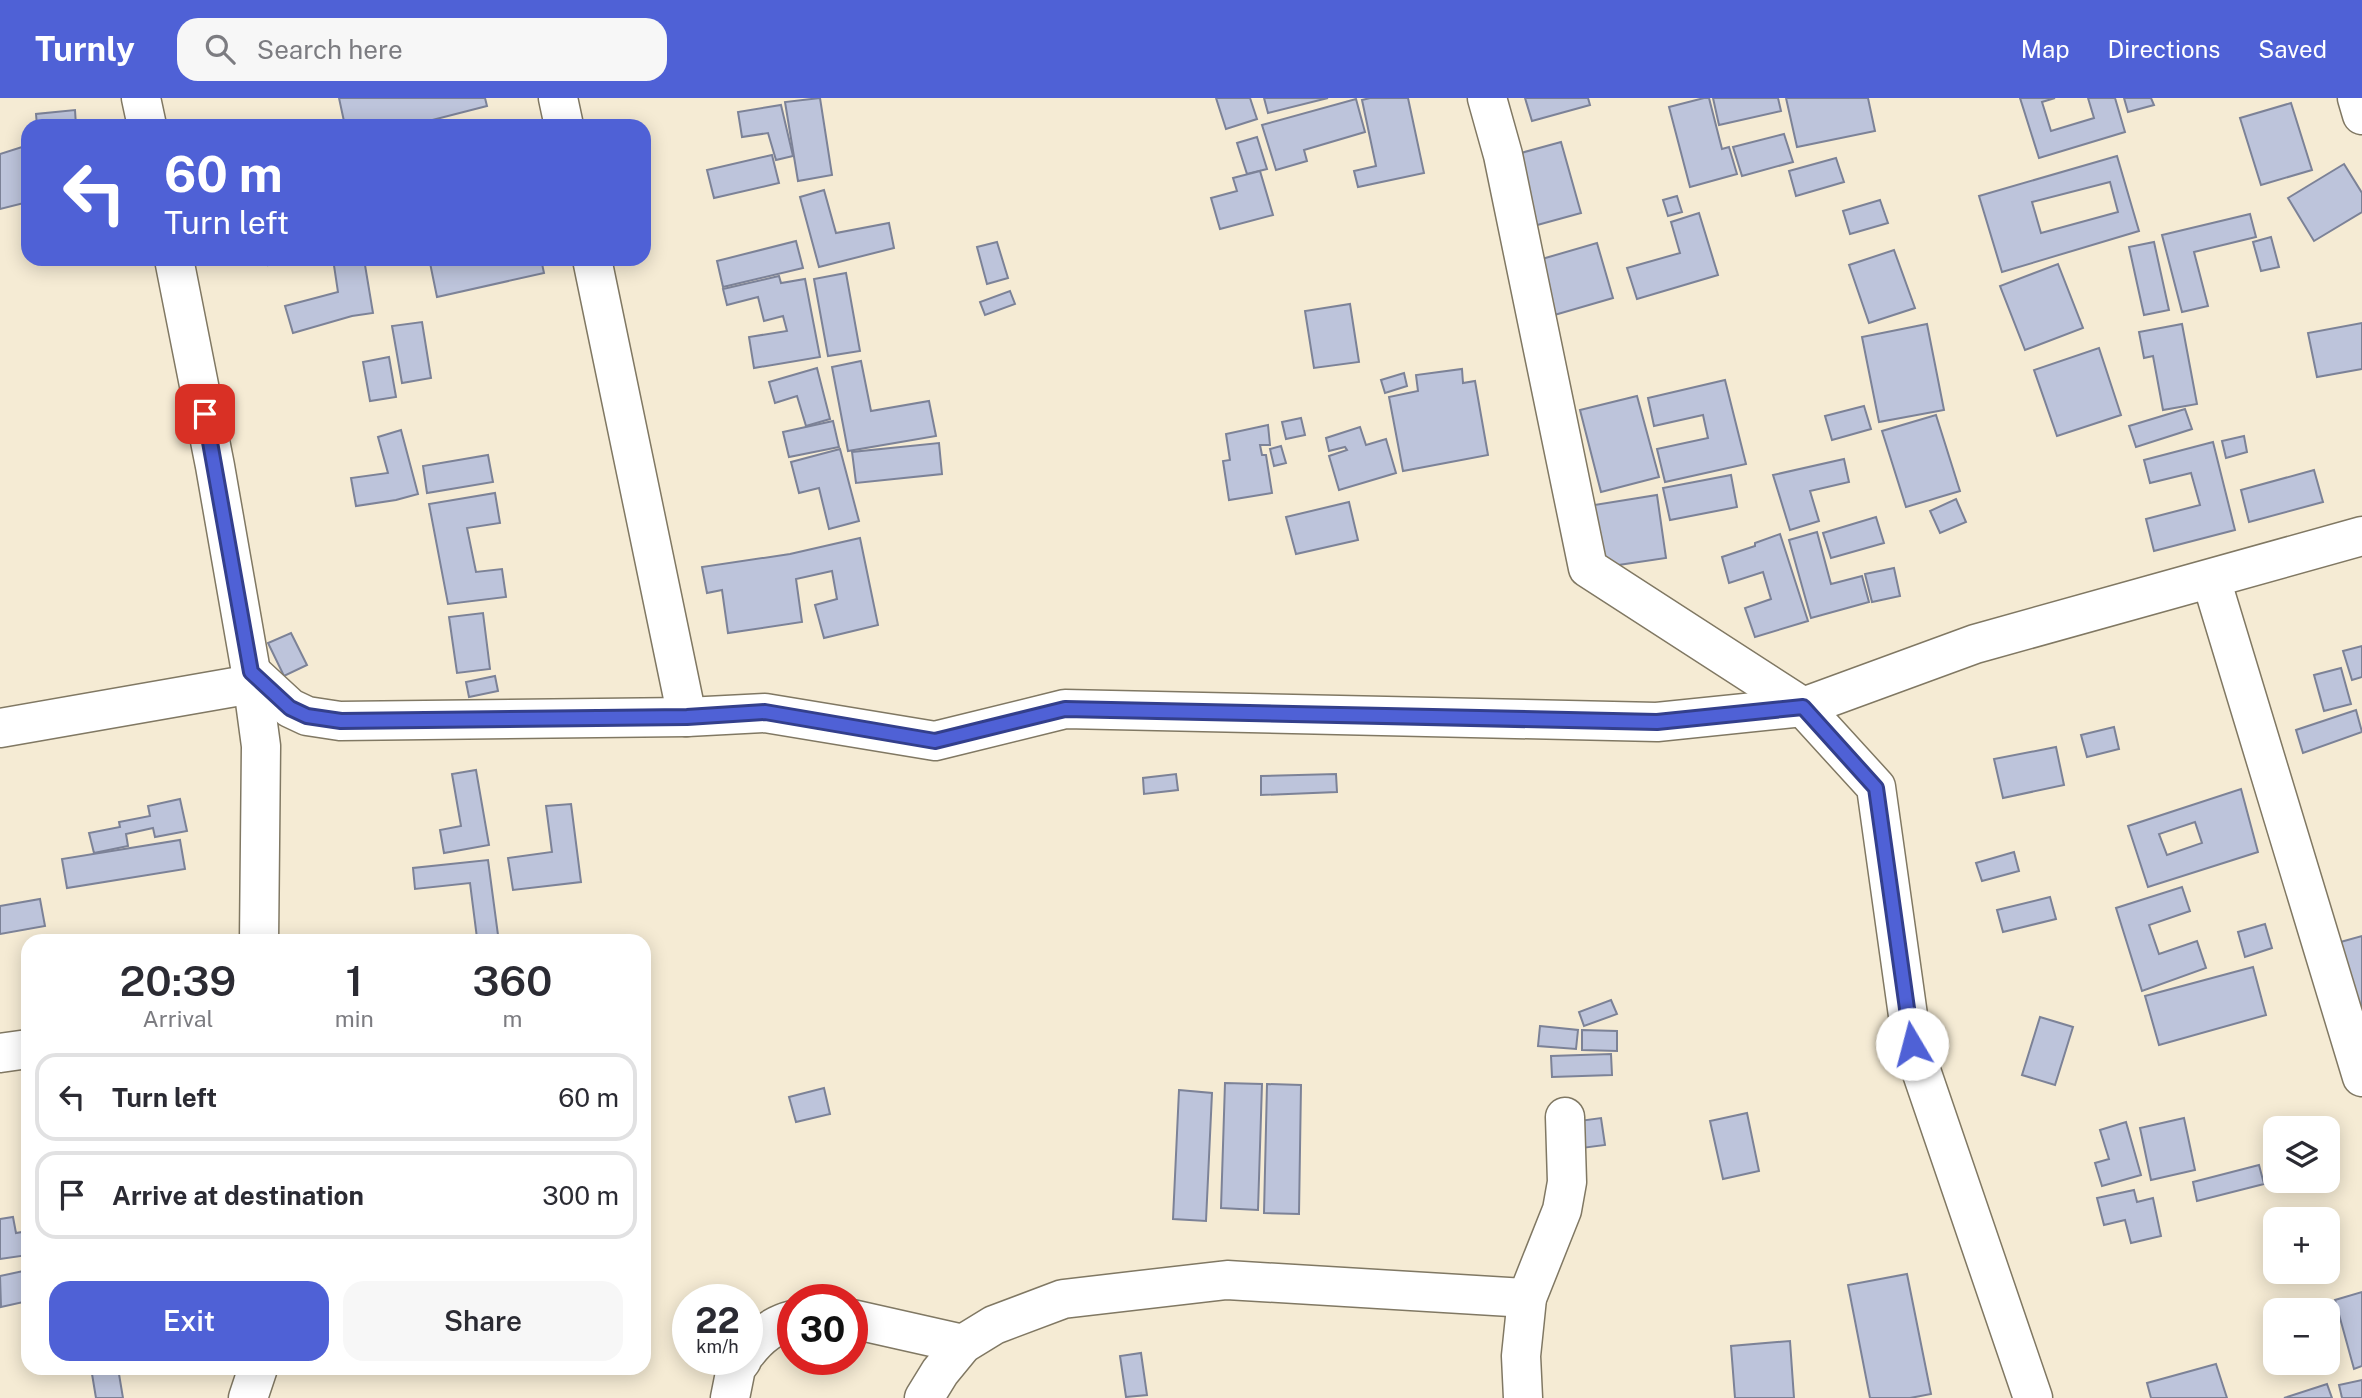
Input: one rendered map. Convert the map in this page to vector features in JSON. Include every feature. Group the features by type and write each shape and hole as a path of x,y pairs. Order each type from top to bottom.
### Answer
{"street":[{"path":"141,98 146,119"},
{"path":"558,98 562,119"},
{"path":"1487,98 1503,155 1588,568 1803,707 1876,788 1912,1044 2033,1398"},
{"path":"2357,98 2362,115"},
{"path":"175,266 215,466 252,678 261,746 258,934"},
{"path":"593,266 687,717"},
{"path":"0,728 252,678 290,708 307,716 341,721 687,717 765,712 935,741 1065,709 1657,722 1803,707 1975,644 2362,537"},
{"path":"2211,579 2362,1077"},
{"path":"0,1053 21,1050"},
{"path":"1523,1398 1521,1356 1527,1298 1562,1210 1567,1182 1565,1117"},
{"path":"924,1398 940,1372 963,1344 994,1325 1063,1299 1227,1280 1527,1298"},
{"path":"868,1323 963,1344"},
{"path":"248,1398 256,1375"},
{"path":"730,1398 735,1375"}],"building":[{"path":"339,98 485,98 487,106 436,119 344,119"},
{"path":"820,98 832,175 798,181 785,102"},
{"path":"1216,98 1250,98 1257,119 1226,129"},
{"path":"1264,98 1328,98 1268,113"},
{"path":"1408,98 1424,173 1358,187 1354,171 1376,166 1362,100"},
{"path":"1525,98 1588,98 1590,105 1532,121"},
{"path":"1709,98 1722,149 1729,147 1737,174 1690,187 1669,107"},
{"path":"1713,98 1778,98 1781,111 1719,125"},
{"path":"1786,98 1868,98 1875,131 1797,147"},
{"path":"2020,98 2055,98 2042,102 2051,131 2094,118 2088,98 2115,98 2125,132 2039,158"},
{"path":"2124,98 2151,98 2154,105 2128,112"},
{"path":"1356,99 1365,132 1304,150 1307,161 1276,170 1262,125"},
{"path":"2291,103 2312,170 2261,185 2240,118"},
{"path":"781,105 793,156 776,160 768,133 742,137 738,112"},
{"path":"75,110 76,119 36,119 36,114"},
{"path":"1784,134 1793,162 1742,176 1733,147"},
{"path":"1257,137 1267,169 1247,174 1237,143"},
{"path":"1561,142 1581,213 1530,227 1510,156"},
{"path":"21,147 21,204 0,209 0,154"},
{"path":"772,155 779,183 714,198 707,170"},
{"path":"2117,156 2139,231 2002,272 1979,196","holes":["2110,182 2118,212 2041,233 2032,202"]},
{"path":"1836,158 1844,182 1796,196 1789,171"},
{"path":"2344,164 2362,193 2362,212 2314,241 2288,198"},
{"path":"1260,171 1273,215 1220,229 1211,198 1237,191 1233,178"},
{"path":"824,190 836,233 889,223 894,248 819,267 800,197"},
{"path":"1677,196 1682,212 1668,216 1663,200"},
{"path":"1880,200 1888,223 1850,234 1843,211"},
{"path":"1699,213 1718,275 1637,299 1627,268 1680,253 1671,222"},
{"path":"2250,214 2256,237 2194,252 2208,306 2182,312 2162,235"},
{"path":"2271,237 2279,267 2261,271 2253,242"},
{"path":"796,241 803,268 723,287 717,261"},
{"path":"997,242 1008,278 987,284 977,247"},
{"path":"2154,242 2169,310 2144,315 2129,247"},
{"path":"1597,243 1613,298 1551,316 1535,261"},
{"path":"1894,250 1915,308 1869,323 1849,265"},
{"path":"2058,264 2083,328 2025,350 2000,286"},
{"path":"334,266 365,266 373,313 352,316 293,333 285,306 338,292"},
{"path":"431,266 542,266 544,273 437,297"},
{"path":"846,273 860,351 828,356 814,279"},
{"path":"779,276 781,283 805,279 820,357 754,368 749,337 787,331 783,316 764,321 758,297 727,305 723,289"},
{"path":"1010,291 1015,304 985,315 980,302"},
{"path":"1350,304 1359,362 1314,368 1305,311"},
{"path":"422,322 431,378 402,383 392,326"},
{"path":"2362,323 2362,369 2317,377 2308,333"},
{"path":"1927,324 1944,410 1879,422 1862,337"},
{"path":"2182,324 2197,404 2163,410 2153,356 2144,358 2139,332"},
{"path":"2099,348 2121,415 2057,436 2034,370"},
{"path":"389,357 396,397 370,401 363,362"},
{"path":"861,361 871,411 929,401 936,436 848,451 832,367"},
{"path":"817,368 830,419 806,426 797,396 775,403 769,382"},
{"path":"1462,369 1463,383 1475,381 1488,455 1403,471 1389,397 1418,391 1416,375"},
{"path":"1404,373 1407,386 1385,393 1381,380"},
{"path":"1725,380 1746,464 1665,482 1657,449 1708,438 1703,415 1654,426 1648,398"},
{"path":"1637,396 1659,477 1601,492 1580,410"},
{"path":"1864,406 1871,429 1832,440 1825,416"},
{"path":"2185,409 2192,429 2136,447 2129,426"},
{"path":"1936,415 1960,491 1906,507 1882,431"},
{"path":"1301,418 1305,435 1286,439 1282,422"},
{"path":"833,421 839,447 789,457 783,432"},
{"path":"1268,425 1270,445 1260,445 1262,455 1266,455 1272,493 1229,500 1223,461 1230,460 1226,434"},
{"path":"1360,427 1366,445 1386,439 1396,473 1339,490 1329,456 1347,450 1345,447 1329,451 1326,438"},
{"path":"401,430 418,494 356,506 351,478 388,473 378,437"},
{"path":"2244,436 2247,452 2226,458 2222,441"},
{"path":"2213,442 2235,530 2154,551 2146,519 2200,505 2191,473 2150,483 2144,460"},
{"path":"939,443 942,474 856,483 852,452"},
{"path":"1281,446 1286,463 1274,466 1270,449"},
{"path":"840,449 859,521 829,529 819,488 799,493 791,462"},
{"path":"488,455 493,482 427,493 423,466"},
{"path":"1844,459 1849,482 1810,491 1819,521 1790,530 1773,475"},
{"path":"2314,470 2323,502 2249,522 2241,490"},
{"path":"1731,475 1737,507 1670,520 1663,488"},
{"path":"495,493 500,523 467,528 476,572 502,569 506,597 448,604 429,504"},
{"path":"1657,495 1666,558 1598,568 1588,506"},
{"path":"1956,499 1966,522 1940,533 1930,511"},
{"path":"1349,502 1358,540 1296,554 1286,517"},
{"path":"1876,517 1884,543 1831,558 1823,533"},
{"path":"1817,532 1831,584 1862,576 1869,602 1811,618 1789,540"},
{"path":"1780,534 1808,621 1755,637 1745,608 1771,599 1763,572 1729,583 1722,557"},
{"path":"860,538 878,625 824,638 815,605 837,599 832,571 796,579 802,622 728,633 722,590 707,593 702,567 790,554"},
{"path":"1894,568 1900,596 1872,602 1865,574"},
{"path":"483,613 490,669 457,673 449,617"},
{"path":"291,633 307,665 284,676 268,643"},
{"path":"2362,646 2362,677 2352,680 2343,651"},
{"path":"2341,668 2351,704 2324,711 2314,675"},
{"path":"495,676 498,691 469,697 466,682"},
{"path":"2356,710 2362,732 2303,753 2296,730"},
{"path":"2114,727 2119,749 2087,757 2081,735"},
{"path":"2056,747 2064,785 2003,798 1994,759"},
{"path":"476,770 489,845 444,853 440,830 461,826 452,774"},
{"path":"1176,774 1178,790 1144,794 1143,778"},
{"path":"1336,774 1337,792 1261,795 1261,776"},
{"path":"2241,789 2258,852 2148,887 2128,826","holes":["2195,822 2202,843 2167,855 2159,834"]},
{"path":"180,799 187,831 155,837 153,828 126,834 128,846 94,853 89,833 120,827 119,822 150,816 148,806"},
{"path":"571,804 581,882 513,890 508,858 552,852 546,806"},
{"path":"180,840 185,869 67,888 62,859"},
{"path":"2014,852 2019,871 1982,881 1976,863"},
{"path":"488,860 498,934 476,934 470,883 415,889 413,868"},
{"path":"2182,887 2190,911 2149,925 2159,954 2197,941 2206,968 2142,991 2116,908"},
{"path":"2050,897 2056,919 2003,932 1997,910"},
{"path":"40,899 45,926 0,934 0,906"},
{"path":"2265,924 2272,948 2245,957 2238,932"},
{"path":"2362,936 2362,1020 2337,943"},
{"path":"2253,967 2266,1015 2159,1045 2145,996"},
{"path":"1611,1000 1617,1014 1584,1026 1579,1012"},
{"path":"2040,1017 2073,1027 2055,1085 2022,1075"},
{"path":"1540,1026 1578,1030 1576,1049 1538,1046"},
{"path":"1582,1030 1617,1031 1617,1051 1582,1050"},
{"path":"1611,1054 1612,1075 1552,1077 1551,1056"},
{"path":"1225,1083 1262,1084 1258,1210 1221,1208"},
{"path":"1267,1084 1301,1085 1299,1214 1264,1213"},
{"path":"824,1088 830,1114 796,1122 789,1097"},
{"path":"1179,1090 1212,1093 1206,1221 1173,1219"},
{"path":"1747,1113 1759,1171 1723,1179 1710,1121"},
{"path":"1601,1118 1605,1145 1582,1148 1579,1121"},
{"path":"2184,1118 2195,1170 2151,1180 2140,1128"},
{"path":"2126,1122 2141,1175 2102,1186 2095,1163 2109,1159 2100,1130"},
{"path":"2259,1165 2263,1184 2197,1201 2193,1182"},
{"path":"2134,1190 2137,1202 2153,1198 2161,1236 2131,1243 2125,1220 2104,1225 2097,1198"},
{"path":"13,1217 16,1233 21,1232 21,1256 0,1259 0,1219"},
{"path":"21,1272 21,1303 1,1307 0,1276"},
{"path":"1907,1274 1931,1394 1910,1398 1870,1398 1848,1285"},
{"path":"2362,1292 2362,1366 2354,1369 2340,1318 2340,1299"},
{"path":"1790,1341 1794,1398 1735,1398 1731,1346"},
{"path":"1141,1353 1147,1395 1126,1397 1120,1356"},
{"path":"2216,1364 2227,1398 2151,1398 2147,1383"},
{"path":"92,1375 119,1375 123,1398 96,1398"},
{"path":"2362,1380 2362,1398 2342,1398 2339,1385"},
{"path":"2327,1384 2332,1398 2284,1398"}],"route":[{"path":"205,414 251,672 290,708 307,716 341,721 687,717 765,712 935,741 1065,709 1657,722 1803,707 1876,788 1912,1044"}]}
